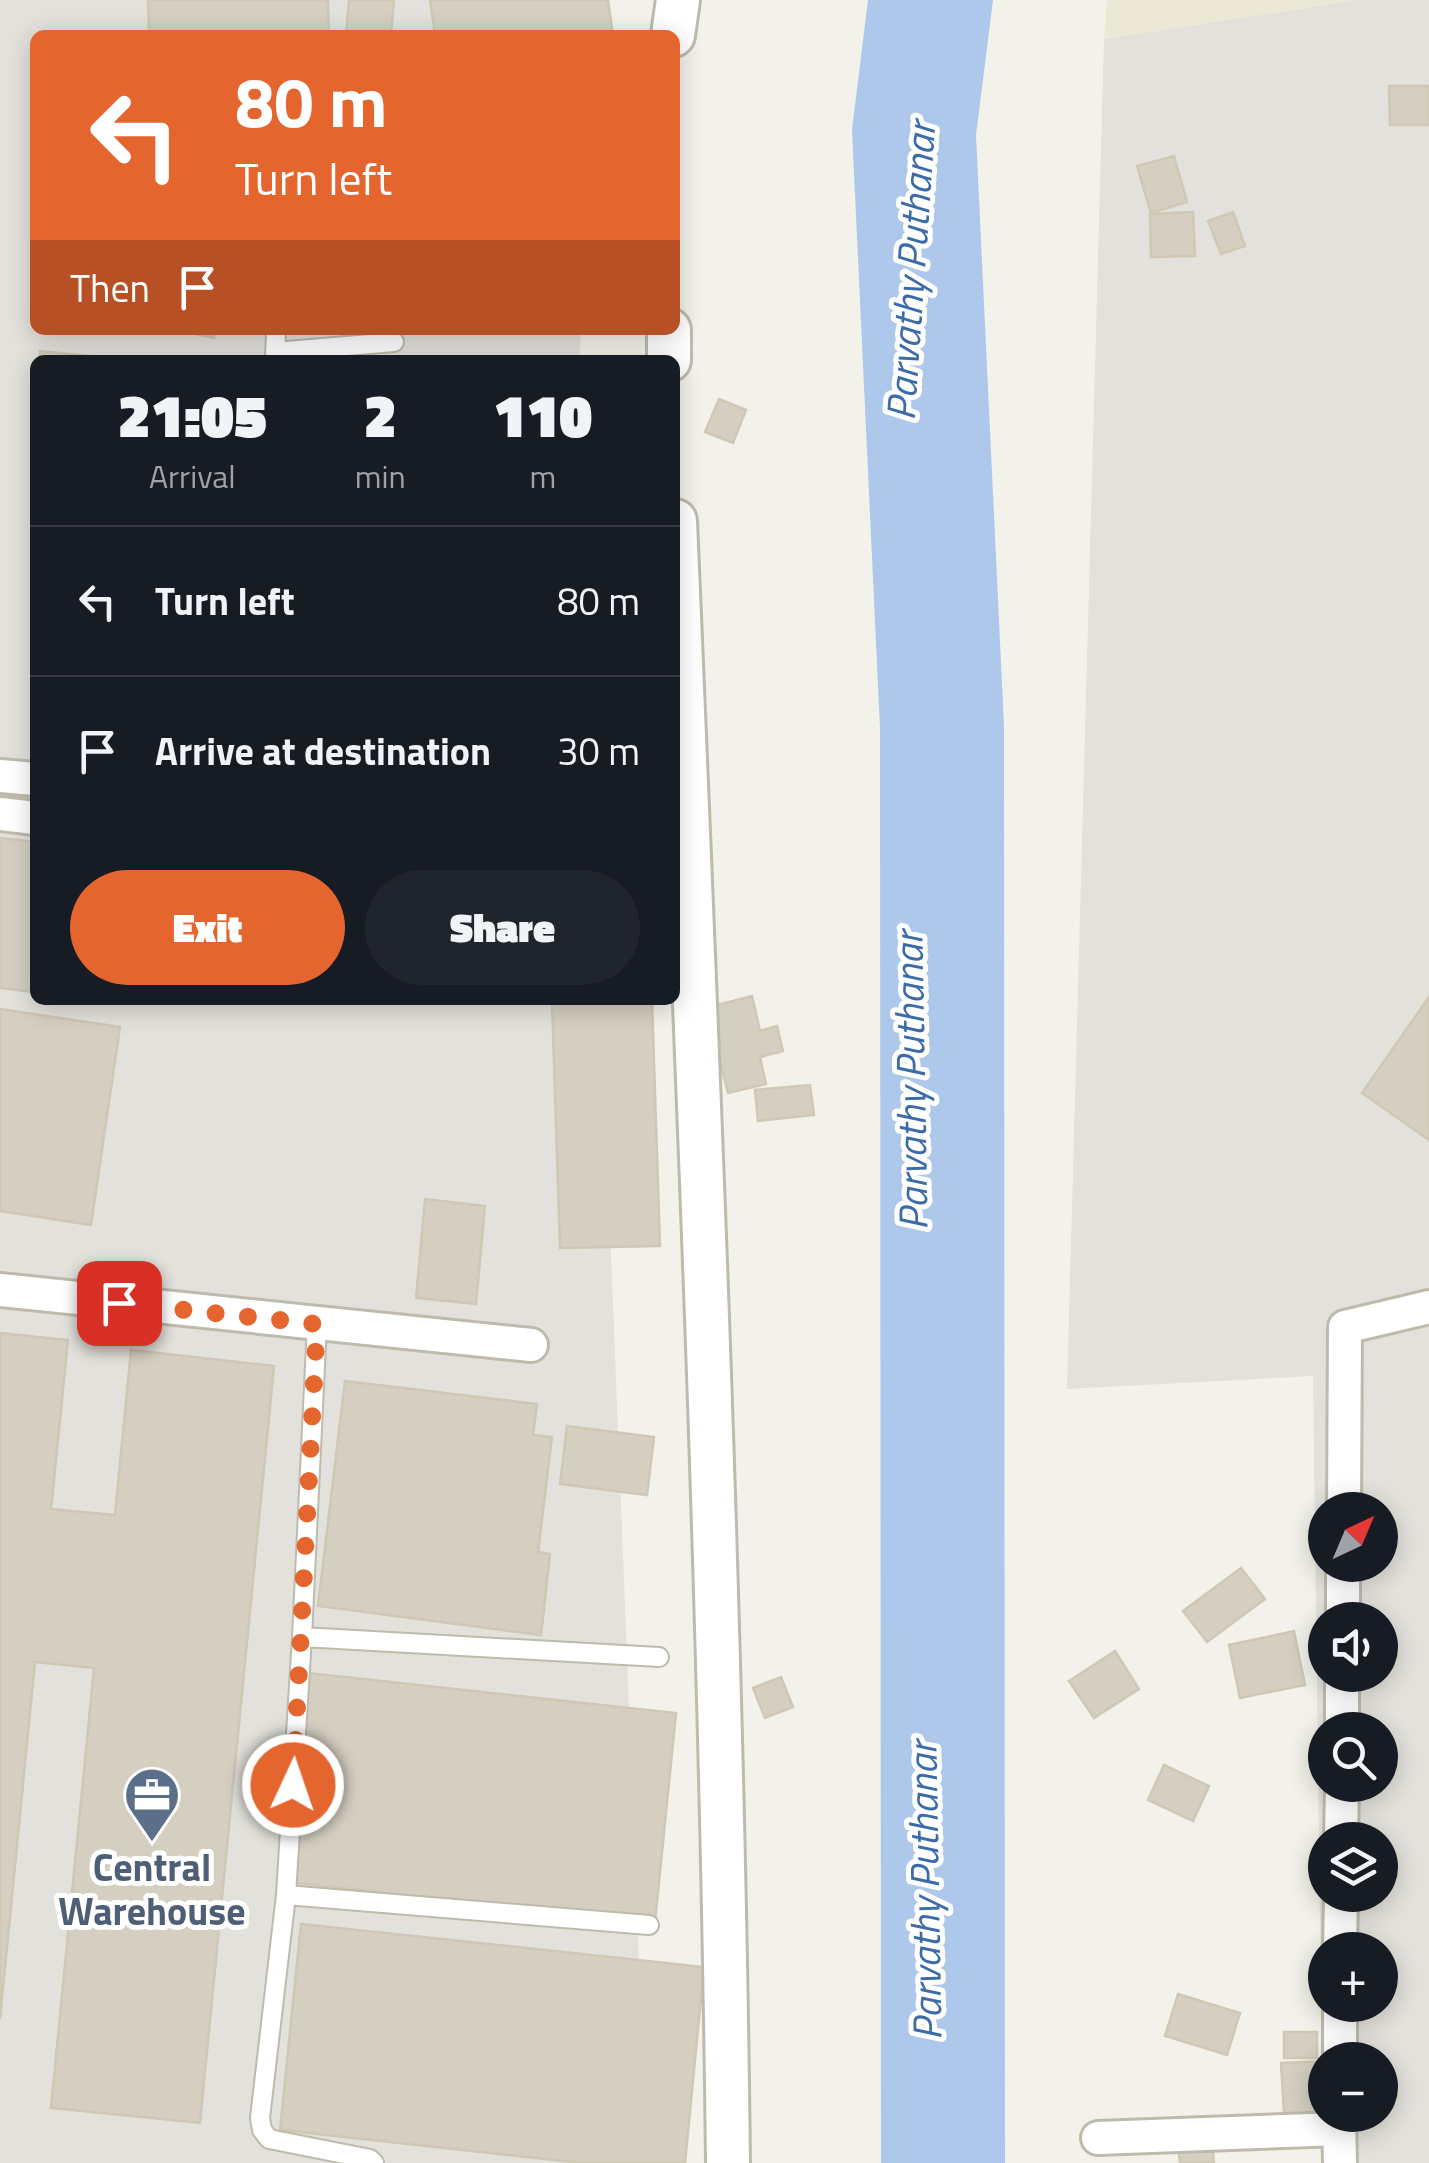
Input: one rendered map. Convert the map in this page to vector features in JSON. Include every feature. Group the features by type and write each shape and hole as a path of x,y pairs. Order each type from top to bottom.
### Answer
{"street":[{"path":"674,30 678,0"},
{"path":"680,650 707,1348 728,2163"},
{"path":"0,776 30,779"},
{"path":"0,814 30,817"},
{"path":"0,1290 531,1346"},
{"path":"1344,1492 1345,1328 1429,1307"},
{"path":"1098,2138 1308,2124"},
{"path":"1339,2132 1340,2163"}],"lane":[{"path":"284,355 394,342"},
{"path":"317,1324 286,1896 260,2118 262,2130 270,2139 374,2163"},
{"path":"302,1637 658,1658"},
{"path":"286,1896 649,1925"}],"shaded area":[{"path":"0,0 605,0 602,30 30,30 30,335 581,335 579,355 30,355 30,1005 601,1005 647,2163 0,2163"},
{"path":"1107,0 1357,0 1104,39"},
{"path":"1357,0 1429,0 1429,2163 1323,2163 1323,2132 1398,2132 1398,2042 1321,2042 1321,2022 1398,2022 1398,1932 1320,1932 1320,1912 1398,1912 1398,1822 1319,1822 1318,1802 1398,1802 1398,1712 1317,1712 1317,1692 1398,1692 1398,1602 1316,1602 1316,1582 1398,1582 1398,1492 1314,1492 1313,1376 1067,1389 1104,39"}],"water":[{"name":"Parvathy Puthanar","path":"868,0 993,0 976,135 1004,726 1005,2163 881,2163 880,728 852,130"}],"building":[{"path":"148,0 328,0 329,30 149,30"},
{"path":"349,0 394,0 391,30 346,30"},
{"path":"430,0 608,0 612,30 434,30"},
{"path":"1389,86 1429,86 1429,125 1390,125"},
{"path":"1174,156 1187,202 1151,213 1137,166"},
{"path":"1193,212 1195,256 1151,257 1150,214"},
{"path":"1233,212 1245,246 1221,254 1208,221"},
{"path":"40,351 79,355 40,355"},
{"path":"719,399 746,410 733,443 705,432"},
{"path":"0,838 30,841 30,991 0,988"},
{"path":"752,996 760,1031 777,1026 783,1051 760,1057 766,1084 728,1093 706,1008"},
{"path":"1429,997 1429,1140 1362,1093"},
{"path":"552,1005 652,1005 660,1246 560,1248"},
{"path":"0,1009 120,1027 91,1225 0,1211"},
{"path":"810,1085 814,1115 758,1121 755,1090"},
{"path":"425,1199 485,1206 476,1304 416,1298"},
{"name":"Central Warehouse","path":"0,1333 68,1340 51,1509 115,1515 131,1350 274,1366 200,2123 51,2108 94,1668 35,1662 0,2019"},
{"path":"345,1381 537,1404 533,1435 552,1437 538,1552 550,1554 541,1635 318,1606"},
{"path":"567,1426 654,1437 647,1495 560,1484"},
{"path":"1241,1568 1265,1599 1207,1642 1183,1611"},
{"path":"1294,1631 1305,1685 1240,1698 1229,1645"},
{"path":"1115,1651 1139,1689 1094,1718 1069,1681"},
{"path":"308,1673 676,1713 655,1922 287,1882"},
{"path":"781,1677 793,1707 765,1718 753,1688"},
{"path":"1164,1765 1209,1786 1193,1821 1148,1800"},
{"path":"301,1924 704,1967 685,2163 581,2163 280,2130"},
{"path":"1178,1994 1240,2013 1227,2055 1165,2036"},
{"path":"1284,2032 1317,2032 1317,2042 1308,2042 1308,2058 1284,2058"},
{"path":"1308,2062 1308,2121 1285,2130 1281,2063"},
{"path":"1213,2151 1214,2163 1180,2163 1179,2153"}],"place":[{"name":"Central Warehouse","path":"152,1844"}],"route":[{"path":"119,1303 317,1324 293,1785"}]}
